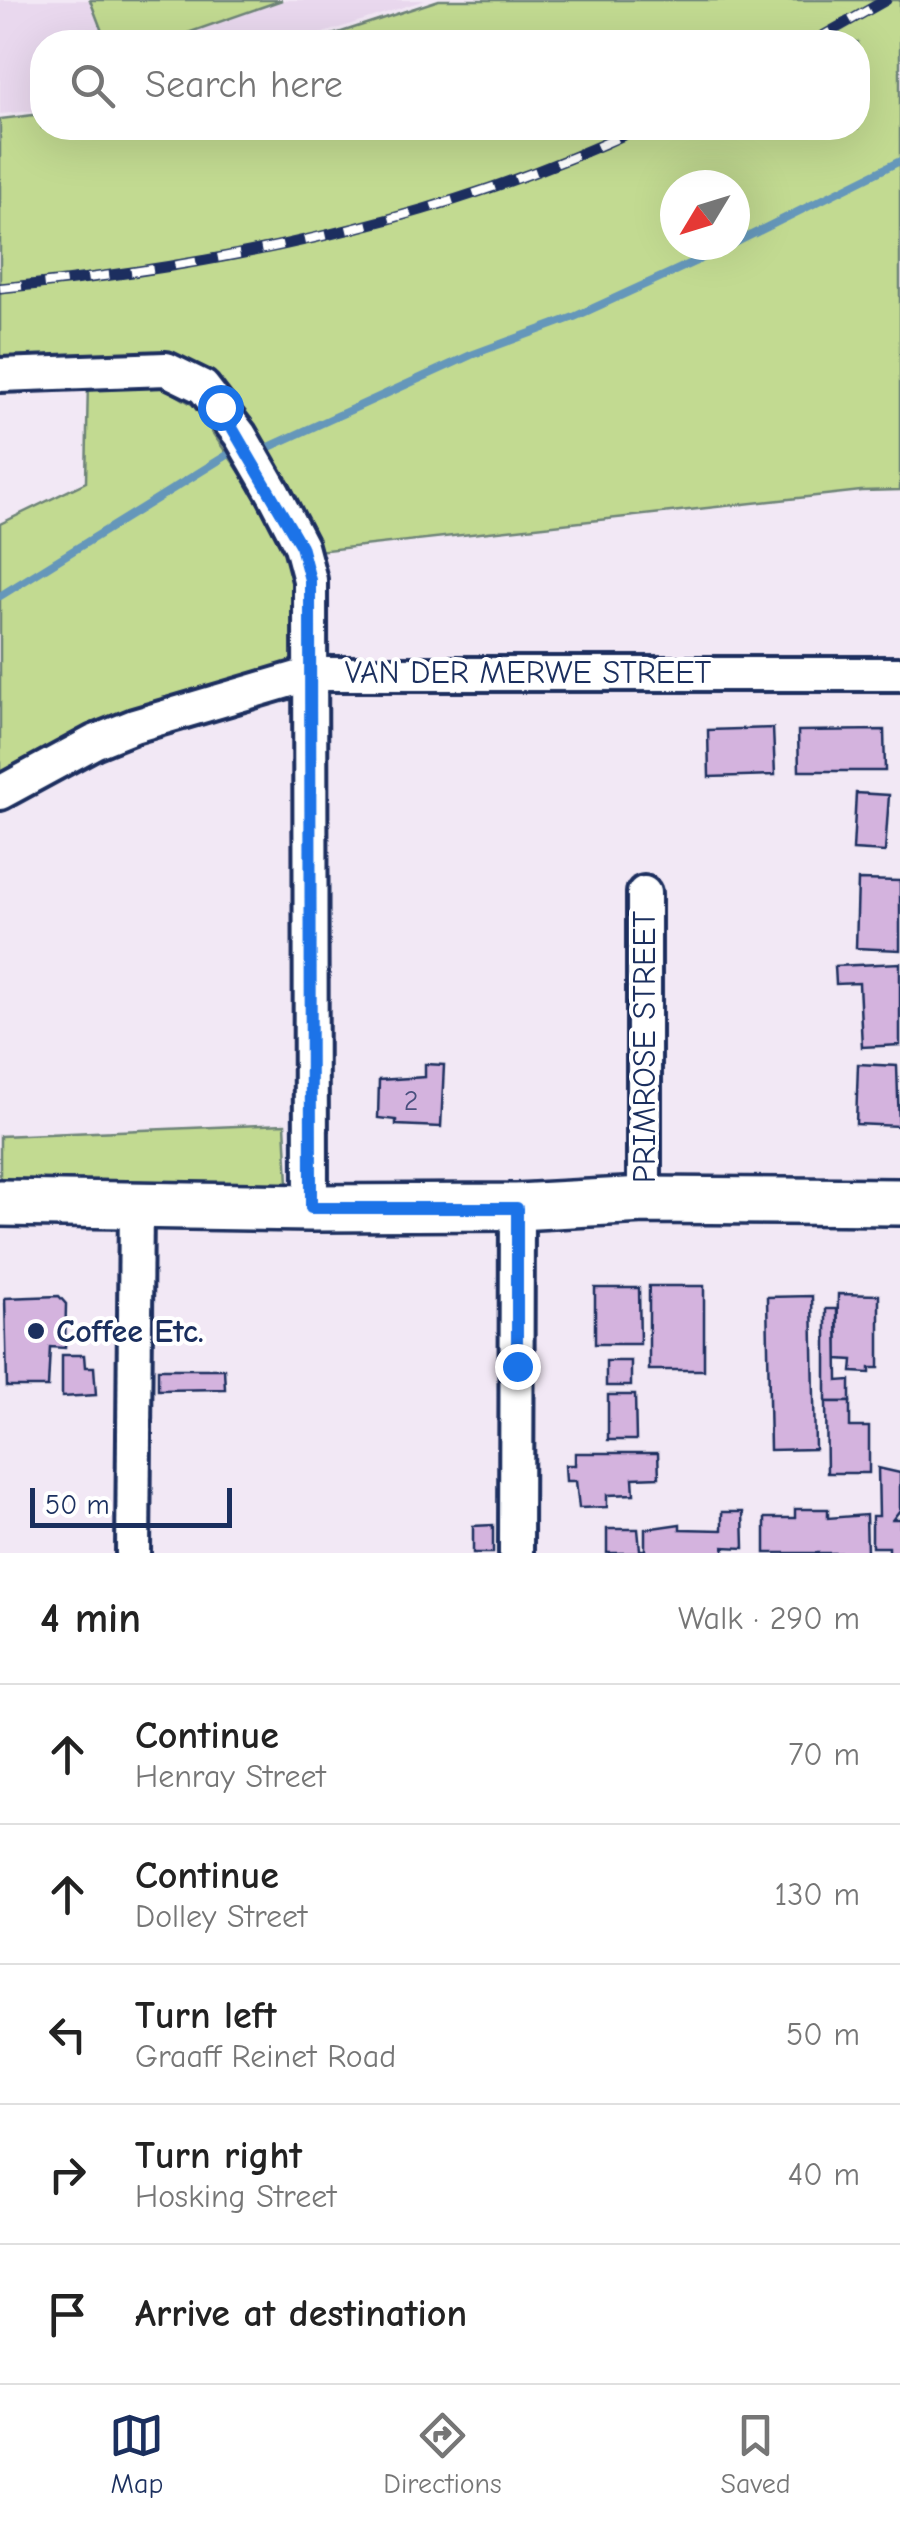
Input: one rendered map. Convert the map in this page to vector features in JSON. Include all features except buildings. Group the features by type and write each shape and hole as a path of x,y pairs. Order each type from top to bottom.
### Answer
{"main road":[{"path":"0,1204 517,1208 644,1200 900,1202"}],"street":[{"path":"0,374 166,369 203,387 240,435 301,546 310,580 311,1208"},
{"name":"VAN DER MERWE STREET","path":"0,793 94,742 134,726 311,674 900,674"},
{"name":"PRIMROSE STREET","path":"644,893 644,1200"},
{"path":"132,1553 136,1203"},
{"path":"516,1553 517,1208"}],"shaded area":[{"path":"0,0 425,0 333,30 30,30 30,111 0,114"}],"green space":[{"path":"90,0 282,0 196,30 101,30"},
{"path":"439,0 900,0 900,490 861,491 308,552 202,397 152,366 0,373 0,119 30,115 30,140 870,140 870,30 348,30"},
{"path":"148,378 193,405 299,557 299,669 191,705 0,804 0,524 86,482 88,381"},
{"path":"285,1124 288,1184 0,1178 0,1136"}],"waterway":[{"path":"750,236 900,161"},
{"path":"267,448 471,355 574,317 698,260"},
{"path":"0,596 229,454"}],"railway":[{"path":"833,30 886,0"},
{"path":"0,288 163,267 327,235 486,189 612,140"}],"place":[{"name":"Coffee Etc.","path":"36,1331"}],"route":[{"path":"220,407 274,494 301,546 310,580 311,1208 517,1208 517,1366"}]}
